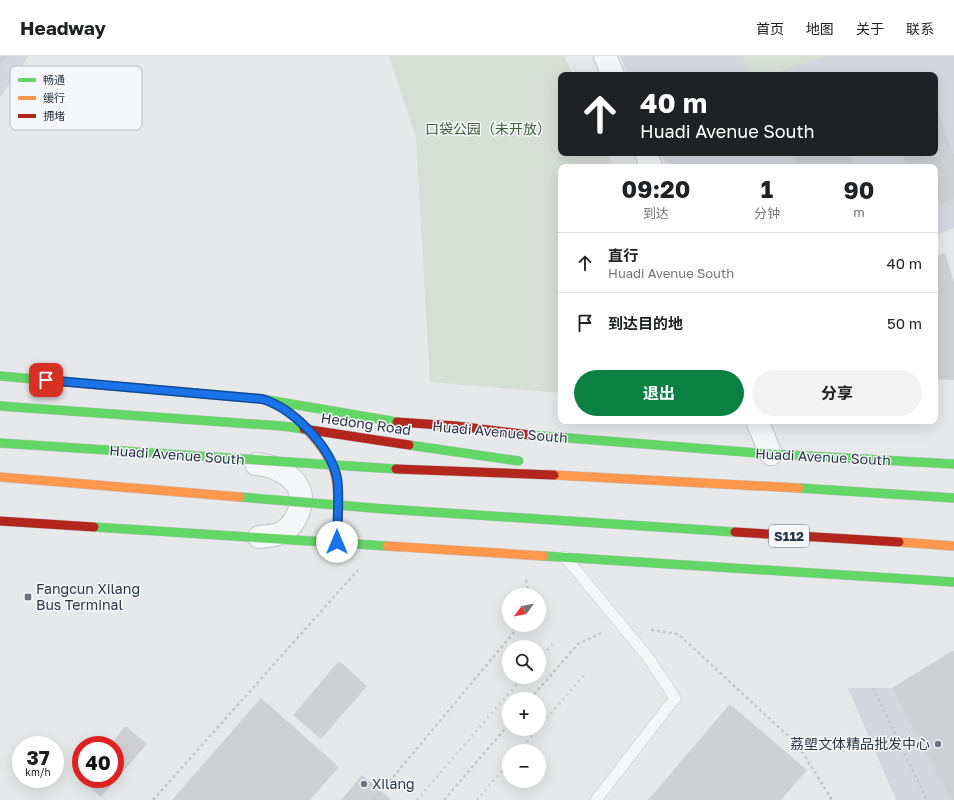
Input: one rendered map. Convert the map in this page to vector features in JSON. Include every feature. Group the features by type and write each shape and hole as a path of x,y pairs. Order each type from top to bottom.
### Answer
{"main road":[{"name":"Huadi Avenue South","path":"0,376 262,399 402,423 456,426 517,434 771,454 954,464"},
{"path":"262,399 275,403 291,414 320,443 330,460 337,479 337,542"},
{"name":"Hedong Road","path":"0,406 282,426 529,463"},
{"name":"Huadi Avenue South","path":"0,443 353,466 629,478 954,498"},
{"path":"545,465 629,478"},
{"name":"S112","path":"0,477 385,509 954,546"},
{"name":"Huadi Avenue South","path":"0,521 954,582"}],"street":[{"path":"605,56 612,72"},
{"path":"758,424 771,454"},
{"name":"Huadi Avenue South","path":"0,443 263,464 277,469 298,486 300,511 294,522 284,531 258,538"}],"lane":[{"path":"565,557 647,656 675,698 596,800"}],"path":[{"path":"153,800 380,545"},
{"path":"536,692 578,644 622,625 678,634 797,744 831,798 829,800"},
{"path":"374,800 514,632"},
{"path":"873,688 927,800"},
{"path":"444,800 502,732"}],"shaded area":[{"path":"0,56 29,56 22,66 10,66 10,83 0,97"},
{"path":"620,56 954,56 954,228 938,235 938,164 666,164 662,156 938,156 938,72 627,72"},
{"path":"848,688 892,688 951,800 896,800"}],"green space":[{"name":"口袋公园（未开放）","path":"389,56 564,56 572,72 558,72 558,156 609,156 613,164 558,164 558,393 430,382 416,138"},
{"path":"742,56 826,56 778,72 747,72"}],"building":[{"path":"0,56 8,56 0,67"},
{"path":"938,112 954,154 954,199 938,205 938,164 906,164 903,156 938,156"},
{"path":"794,156 851,156 854,164 796,164"},
{"path":"945,253 954,282 954,380 938,379 938,255"},
{"name":"荔塱文体精品批发中心","path":"954,651 954,800 951,800 892,688"},
{"path":"339,661 367,686 321,739 293,715"},
{"path":"261,698 339,767 310,800 172,800"},
{"path":"730,704 807,770 781,800 648,800"},
{"path":"126,726 147,744 124,770 124,736 117,736"},
{"name":"Xilang","path":"362,775 382,792 391,800 341,800"},
{"path":"90,788 109,788 101,797"}],"railway":[{"path":"546,652 553,644"},
{"path":"546,719 585,674"},
{"path":"417,800 517,684"},
{"path":"525,744 531,736"},
{"path":"477,800 502,771"}],"traffic: fast":[{"path":"0,376 262,399 397,422"},
{"path":"0,406 282,426 304,429"},
{"path":"530,435 771,454 954,464"},
{"path":"0,443 396,469"},
{"path":"409,445 519,461"},
{"path":"799,488 954,498"},
{"path":"240,497 385,509 735,532"},
{"path":"94,527 387,546"},
{"path":"544,556 954,582"}],"traffic: slow":[{"path":"298,421 324,450 336,476 338,504 337,542"},
{"path":"554,475 799,488"},
{"path":"0,477 240,497"},
{"path":"899,542 954,546"},
{"path":"387,546 544,556"}],"traffic: jam":[{"path":"397,422 456,426 530,435"},
{"path":"304,429 409,445"},
{"path":"396,469 554,475"},
{"path":"0,521 94,527"},
{"path":"735,532 899,542"}],"place":[{"name":"Fangcun Xilang Bus Terminal","path":"28,597"},
{"name":"荔塱文体精品批发中心","path":"938,744"},
{"name":"Xilang","path":"364,784"}],"route":[{"path":"46,380 262,399 275,403 304,426 320,443 330,460 337,479 337,542"}]}
